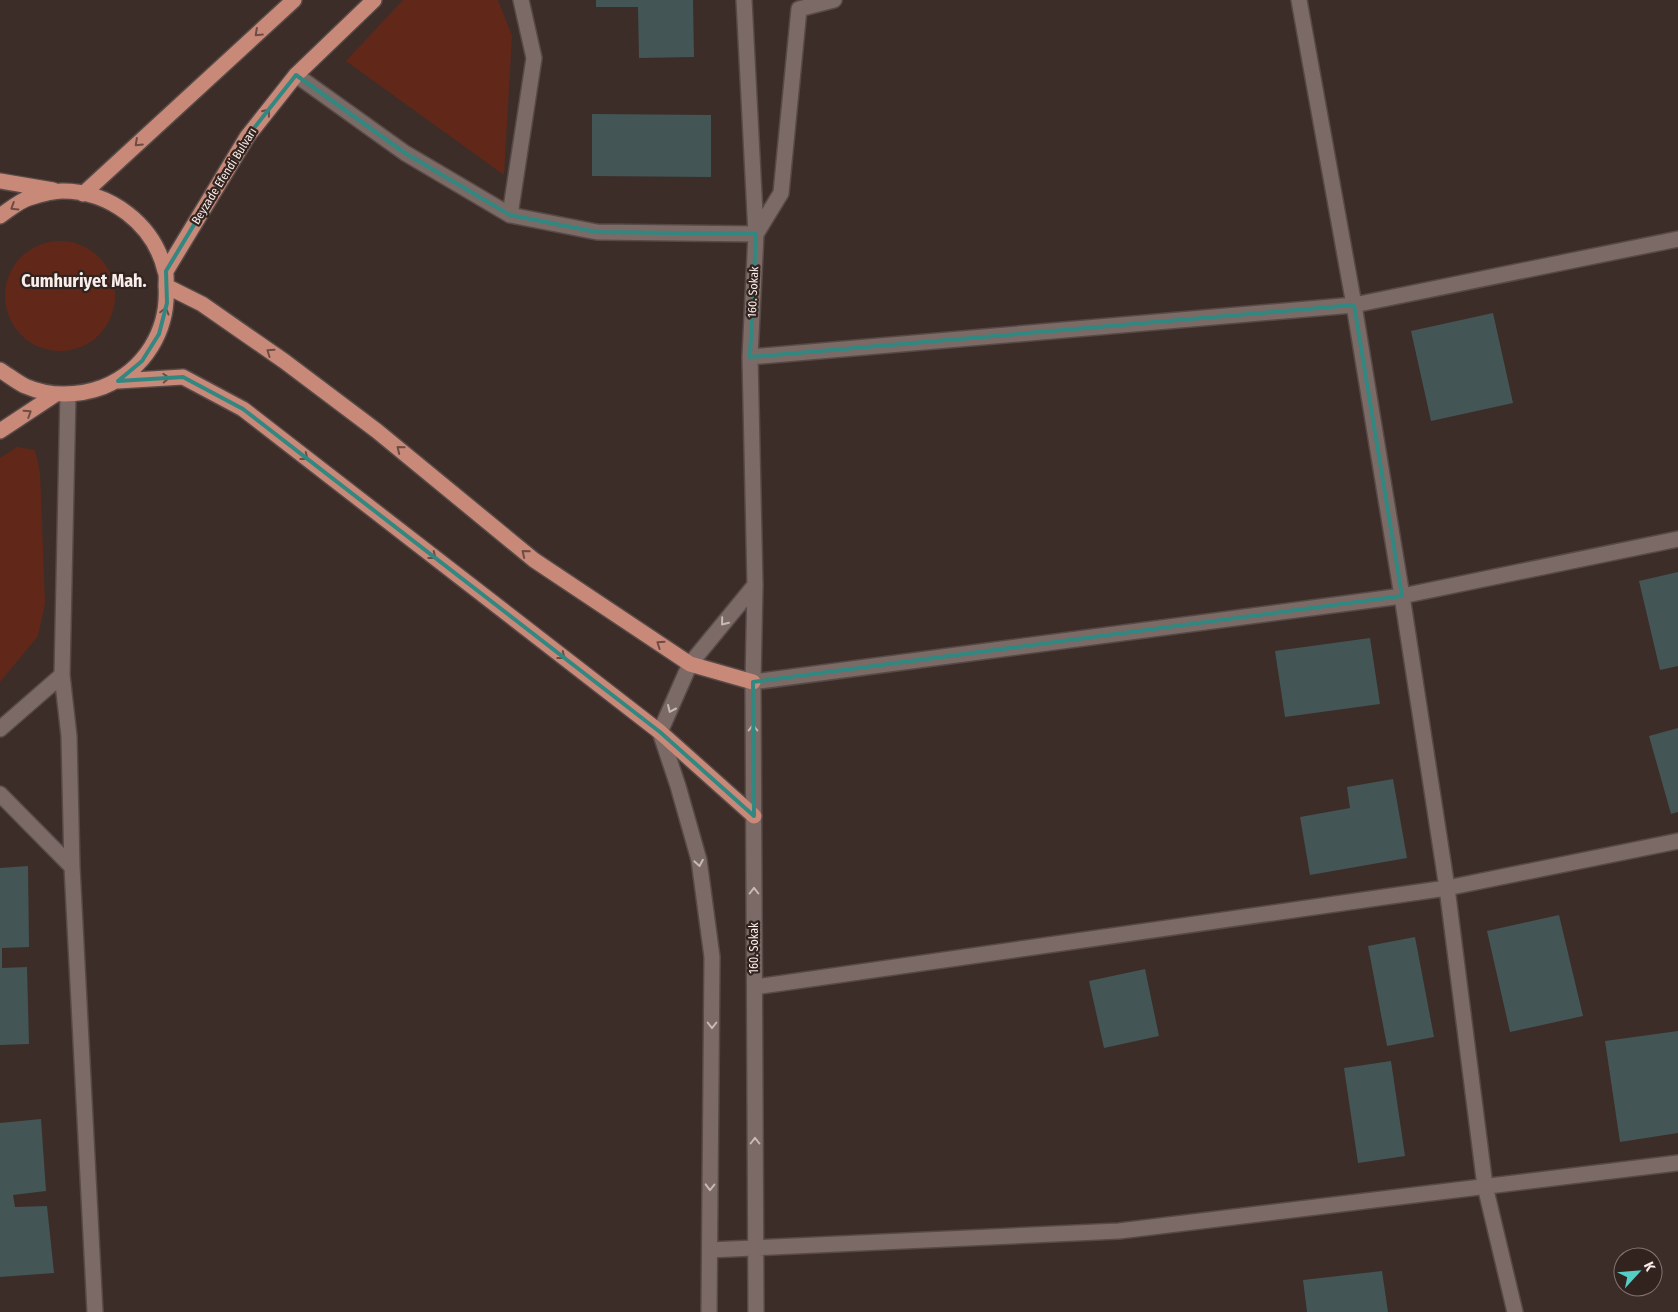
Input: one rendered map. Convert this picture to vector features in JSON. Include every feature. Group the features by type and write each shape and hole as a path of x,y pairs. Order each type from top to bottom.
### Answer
{"main road":[{"path":"83,194 294,0"},
{"name":"Beyzade Efendi Bulvarı","path":"166,278 247,136 296,75 374,0"},
{"path":"0,181 97,196 128,212 152,238 166,278 167,303 159,334 142,361 118,381"},
{"path":"0,216 27,198 62,191"},
{"path":"166,278 284,361 377,431 534,560 690,664 752,682"},
{"path":"0,370 26,386 62,394 88,392 118,381 183,377 243,409 660,732 754,816"},
{"path":"0,431 62,394"}],"street":[{"path":"510,215 534,58 521,0"},
{"name":"160. Sokak","path":"744,0 756,234 750,357 755,585 752,682 756,1312"},
{"path":"296,75 404,153 510,215 597,232 756,234 782,193 799,10 834,0"},
{"path":"1299,0 1354,305 1402,596 1447,888 1485,1186 1515,1312"},
{"path":"750,357 1354,305 1678,239"},
{"path":"62,394 62,675 69,736 72,867 91,1312"},
{"path":"752,682 1402,596 1678,539"},
{"path":"709,1312 712,957 699,860 660,732 690,664 755,585"},
{"path":"0,729 62,675"},
{"path":"0,794 72,867"},
{"path":"755,986 1447,888 1678,841"},
{"path":"710,1250 1119,1231 1678,1163"}],"highlighted area":[{"path":"296,75 405,153 510,215 597,232 756,234 750,357 1354,305 1402,596 753,682 754,816 660,732 243,409 183,377 118,381 142,361 159,334 167,303 166,271 247,137"}],"shaded area":[{"path":"403,0 498,0 512,36 504,175 346,61"},
{"path":"60,241 81,245 99,257 111,275 115,296 111,317 99,335 81,347 60,351 39,347 21,335 9,317 5,296 9,275 21,257 39,245"},
{"path":"17,447 35,450 40,473 45,603 38,636 0,682 0,458"}],"building":[{"path":"596,0 693,0 694,57 639,58 638,7 596,7"},
{"path":"592,114 711,115 711,177 592,176"},
{"path":"1493,313 1513,403 1431,421 1411,331"},
{"path":"1678,572 1678,666 1660,670 1639,581"},
{"path":"1370,638 1380,704 1285,717 1275,651"},
{"path":"1678,728 1678,812 1671,814 1649,736"},
{"path":"1393,779 1407,858 1310,875 1300,817 1350,808 1347,787"},
{"path":"28,866 29,947 2,948 2,968 27,967 29,1044 0,1045 0,868"},
{"path":"1559,915 1583,1016 1510,1032 1487,931"},
{"path":"1415,937 1434,1037 1387,1046 1368,946"},
{"path":"1145,969 1159,1036 1104,1048 1089,981"},
{"path":"1678,1031 1678,1133 1620,1142 1605,1041"},
{"path":"1391,1061 1405,1156 1358,1163 1344,1068"},
{"path":"41,1119 46,1191 13,1195 15,1207 47,1206 54,1273 0,1277 0,1123"},
{"path":"1382,1271 1388,1312 1307,1312 1303,1280"}],"district":[{"name":"Cumhuriyet Mah.","path":"84,281"}]}
